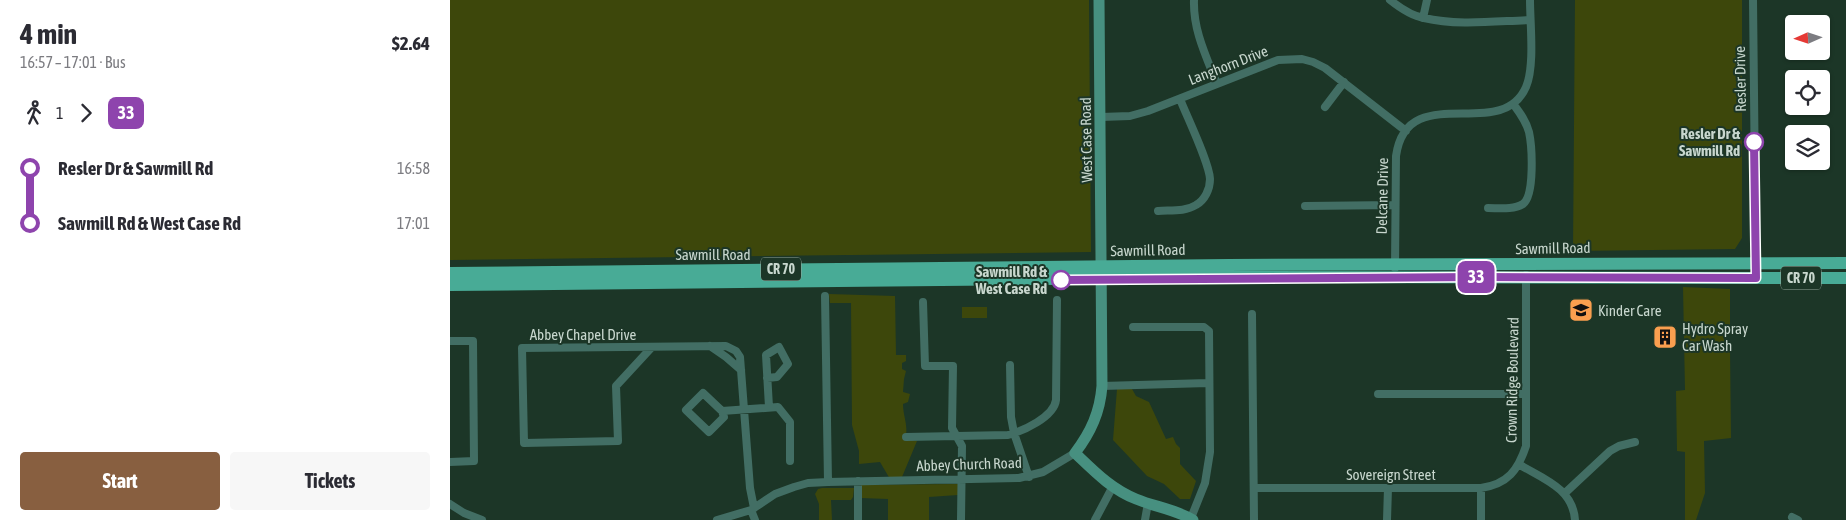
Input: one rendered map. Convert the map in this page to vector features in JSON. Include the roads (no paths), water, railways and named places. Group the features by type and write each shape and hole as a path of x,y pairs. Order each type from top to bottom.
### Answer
{"main road":[{"name":"West Case Road","path":"1100,0 1102,273"},
{"name":"Sawmill Road","path":"1526,271 1755,262 1846,263"},
{"name":"Sawmill Road","path":"450,273 1526,271 1756,278 1846,278"},
{"name":"Sawmill Road","path":"450,285 1102,273"},
{"name":"Abbey Church Road","path":"1075,453 1097,415 1102,386 1102,273"},
{"path":"1075,453 1112,488 1136,499 1175,511 1192,519"}],"street":[{"path":"1194,0 1196,26 1217,84"},
{"path":"1390,0 1402,10 1422,18 1443,21 1530,20"},
{"path":"1422,18 1427,0"},
{"path":"1406,131 1420,120 1436,114 1497,112 1514,105 1526,88 1529,78 1530,0"},
{"name":"Resler Drive","path":"1753,0 1756,278"},
{"name":"Langhorn Drive","path":"1101,117 1139,114 1272,62 1290,58 1319,64 1406,131"},
{"path":"1325,107 1344,82"},
{"path":"1158,211 1181,210 1196,205 1202,200 1209,187 1210,179 1207,165 1180,99"},
{"path":"1488,208 1517,206 1526,201 1530,193 1530,137 1525,122 1514,105"},
{"name":"Delcane Drive","path":"1395,271 1397,149 1406,131"},
{"path":"1305,206 1395,205"},
{"name":"Crown Ridge Boulevard","path":"1520,464 1526,446 1526,271"},
{"path":"825,296 828,482"},
{"path":"906,437 1008,435 1022,431 1053,409 1055,404 1057,300"},
{"path":"923,302 925,366 953,366 952,428 962,446 961,520"},
{"path":"1252,314 1254,520"},
{"path":"1133,327 1204,327 1208,329 1210,452 1205,484 1192,519"},
{"path":"450,342 473,341 474,461 450,462"},
{"name":"Abbey Chapel Drive","path":"652,347 616,386 618,440 524,443 522,348 726,346 739,354 750,488 755,520"},
{"path":"1010,364 1011,417 1014,433 1029,477"},
{"path":"767,378 769,407"},
{"path":"1102,386 1208,383"},
{"path":"722,411 724,417 710,432 686,410 703,394 722,411 778,406 790,422 790,462"},
{"path":"1378,394 1526,394"},
{"path":"1565,493 1610,451 1618,446 1635,442"},
{"name":"Abbey Church Road","path":"717,520 753,509 775,494 794,486 808,483 1029,477 1043,472 1075,453"},
{"path":"1520,464 1565,493 1572,502 1575,520"},
{"name":"Sovereign Street","path":"1254,488 1481,488 1506,479 1520,464"},
{"path":"858,481 858,520"},
{"path":"1095,520 1112,488"},
{"path":"1387,520 1388,488"},
{"path":"1481,488 1481,520"},
{"path":"1145,520 1148,503"},
{"path":"450,504 464,513 482,520"}],"place":[{"name":"Resler Dr & Sawmill Rd","path":"1754,142"},
{"name":"Sawmill Rd & West Case Rd","path":"1061,280"},
{"name":"Kinder Care","path":"1581,310"},
{"name":"Hydro Spray Car Wash","path":"1665,337"}]}
